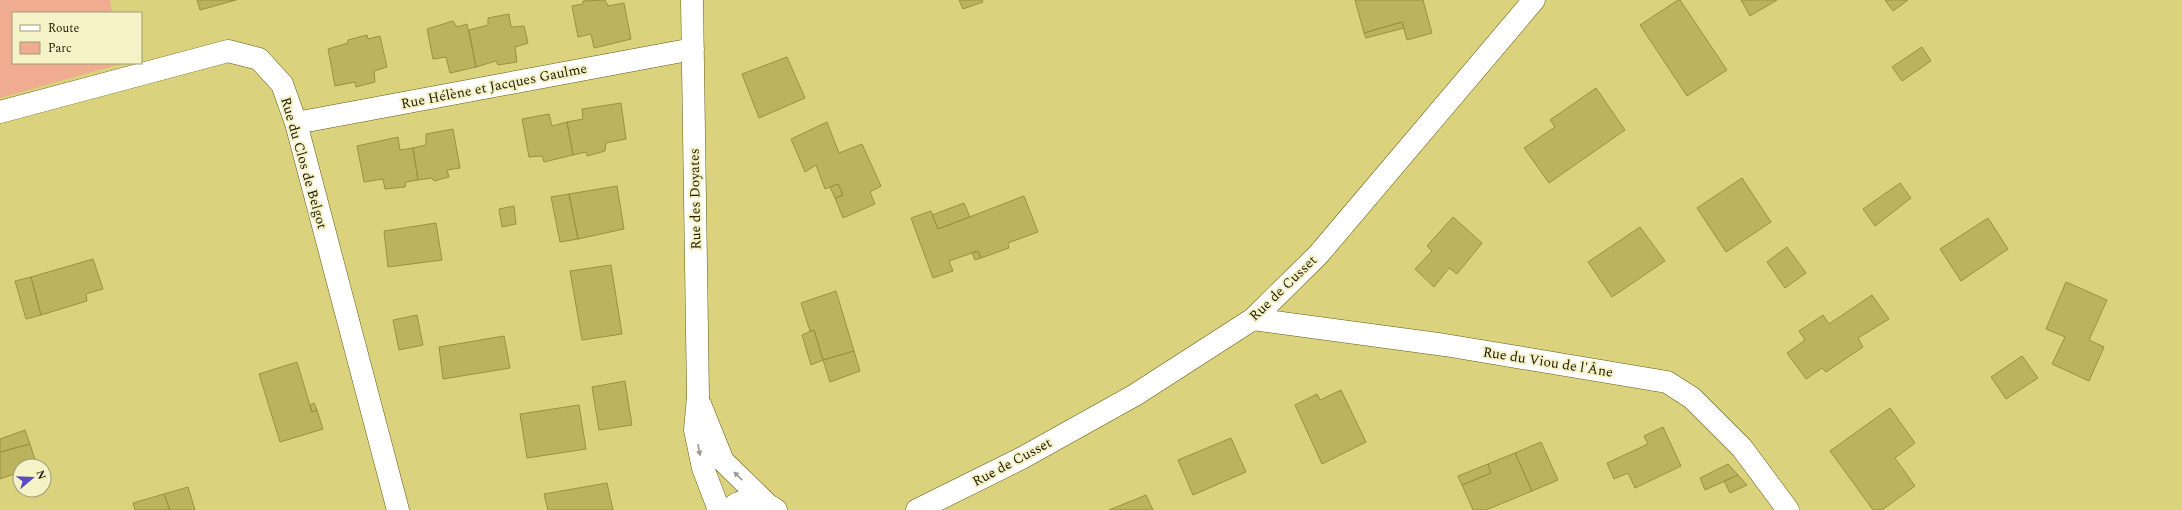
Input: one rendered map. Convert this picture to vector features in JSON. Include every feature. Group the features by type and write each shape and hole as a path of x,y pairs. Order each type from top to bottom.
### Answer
{"street":[{"name":"Rue des Doyates","path":"692,0 698,397 695,430 703,468 719,510"},
{"name":"Rue de Cusset","path":"917,510 1022,458 1135,395 1253,319 1318,255 1534,0"},
{"name":"Rue Hélène et Jacques Gaulme","path":"296,124 692,49"},
{"name":"Rue du Clos de Belgot","path":"0,112 228,51 259,59 282,84 296,124 398,510"},
{"name":"Rue du Viou de l'Âne","path":"1253,319 1445,345 1667,382 1692,398 1742,448 1788,510"},
{"name":"Rue des Doyates","path":"698,397 723,461 771,506"},
{"path":"728,510 741,502 752,500 771,506"}],"green space":[{"path":"0,0 110,0 112,12 12,12 12,64 120,64 0,98"}],"building":[{"path":"197,0 236,0 200,10"},
{"path":"605,0 608,6 624,3 631,39 594,48 591,34 578,37 572,6 583,4 583,1"},
{"path":"959,0 982,0 983,2 963,9"},
{"path":"1355,0 1423,0 1432,33 1407,40 1402,22 1364,33"},
{"path":"1680,0 1727,70 1687,96 1640,25"},
{"path":"1741,0 1777,0 1750,16"},
{"path":"1885,0 1908,0 1893,11"},
{"path":"509,14 511,27 524,26 528,43 515,47 517,62 498,65 496,61 476,67 469,30 488,25 488,18"},
{"path":"453,21 457,27 467,24 476,67 450,73 446,57 433,59 427,29"},
{"path":"1402,22 1404,28 1366,38 1364,33"},
{"path":"367,35 368,39 380,36 387,67 374,71 375,82 356,87 355,82 335,86 328,49 348,43 348,40"},
{"path":"1922,47 1931,61 1902,81 1892,67"},
{"path":"787,57 805,98 759,118 742,74"},
{"path":"1596,88 1625,130 1549,183 1524,148 1555,127 1550,120"},
{"path":"621,103 626,139 606,143 605,151 587,156 586,152 573,155 567,122 583,119 582,109"},
{"path":"549,114 552,126 567,122 573,155 544,162 542,156 529,157 522,119"},
{"path":"827,122 839,153 862,144 881,186 870,192 875,204 843,218 835,198 843,195 838,184 825,189 816,165 805,172 791,139"},
{"path":"453,129 460,168 447,170 449,177 434,181 432,178 418,180 413,148 426,145 426,134"},
{"path":"398,137 400,150 413,148 418,180 406,182 405,187 385,189 383,179 364,182 357,146"},
{"path":"1742,178 1771,222 1726,252 1697,208"},
{"path":"1900,183 1911,198 1875,226 1863,209"},
{"path":"838,184 843,195 835,198 830,187"},
{"path":"617,186 624,229 578,239 569,194"},
{"path":"569,194 578,239 560,242 551,197"},
{"path":"1024,196 1038,232 1008,243 1009,248 981,258 978,251 949,261 953,271 933,278 911,218 931,211 938,229"},
{"path":"964,203 970,217 938,229 932,215"},
{"path":"514,206 516,224 502,227 499,209"},
{"path":"1453,217 1482,243 1457,274 1449,268 1434,287 1415,269 1432,251 1427,246"},
{"path":"1988,218 2008,249 1961,281 1940,249"},
{"path":"436,223 442,260 388,267 384,231"},
{"path":"1640,227 1665,261 1612,297 1588,262"},
{"path":"1787,247 1806,273 1785,288 1767,262"},
{"path":"978,251 981,258 975,260 972,253"},
{"path":"93,259 103,289 86,294 87,301 41,315 31,277"},
{"path":"611,265 622,334 582,340 570,271"},
{"path":"31,277 41,315 26,319 15,281"},
{"path":"2066,282 2107,300 2089,340 2104,347 2089,381 2052,364 2065,337 2046,329"},
{"path":"836,291 854,351 823,360 814,330 810,331 801,303"},
{"path":"1872,295 1889,319 1858,338 1863,347 1826,372 1822,368 1806,379 1787,353 1805,340 1799,331 1823,315 1829,324"},
{"path":"417,315 423,345 399,350 393,320"},
{"path":"814,330 823,360 811,365 802,335"},
{"path":"504,336 510,368 443,379 439,347"},
{"path":"854,351 860,371 830,382 823,360"},
{"path":"2022,356 2038,378 2006,399 1991,377"},
{"path":"297,362 312,412 317,410 323,429 280,442 259,374"},
{"path":"625,381 632,425 599,430 592,387"},
{"path":"1341,390 1366,442 1322,464 1295,405 1317,394 1320,400"},
{"path":"314,403 317,410 312,412 310,405"},
{"path":"579,405 586,449 527,458 520,414"},
{"path":"1890,408 1915,443 1895,458 1915,486 1882,510 1873,510 1830,451"},
{"path":"1663,427 1681,466 1635,488 1628,473 1614,479 1607,463 1648,444 1644,436"},
{"path":"25,430 30,444 0,452 0,439"},
{"path":"1231,438 1246,472 1193,495 1178,460"},
{"path":"1541,442 1558,480 1532,491 1515,453"},
{"path":"30,444 34,458 12,458 12,475 0,479 0,452"},
{"path":"1515,453 1532,491 1486,510 1473,510 1462,485 1491,473 1488,464"},
{"path":"1488,464 1491,473 1462,485 1458,476"},
{"path":"1728,464 1738,475 1705,490 1700,478"},
{"path":"1738,475 1747,485 1730,493 1724,481"},
{"path":"607,483 613,510 548,510 544,494"},
{"path":"188,487 195,510 170,510 164,494"},
{"path":"164,494 170,510 135,510 133,503"},
{"path":"1146,495 1153,510 1109,510"}]}
